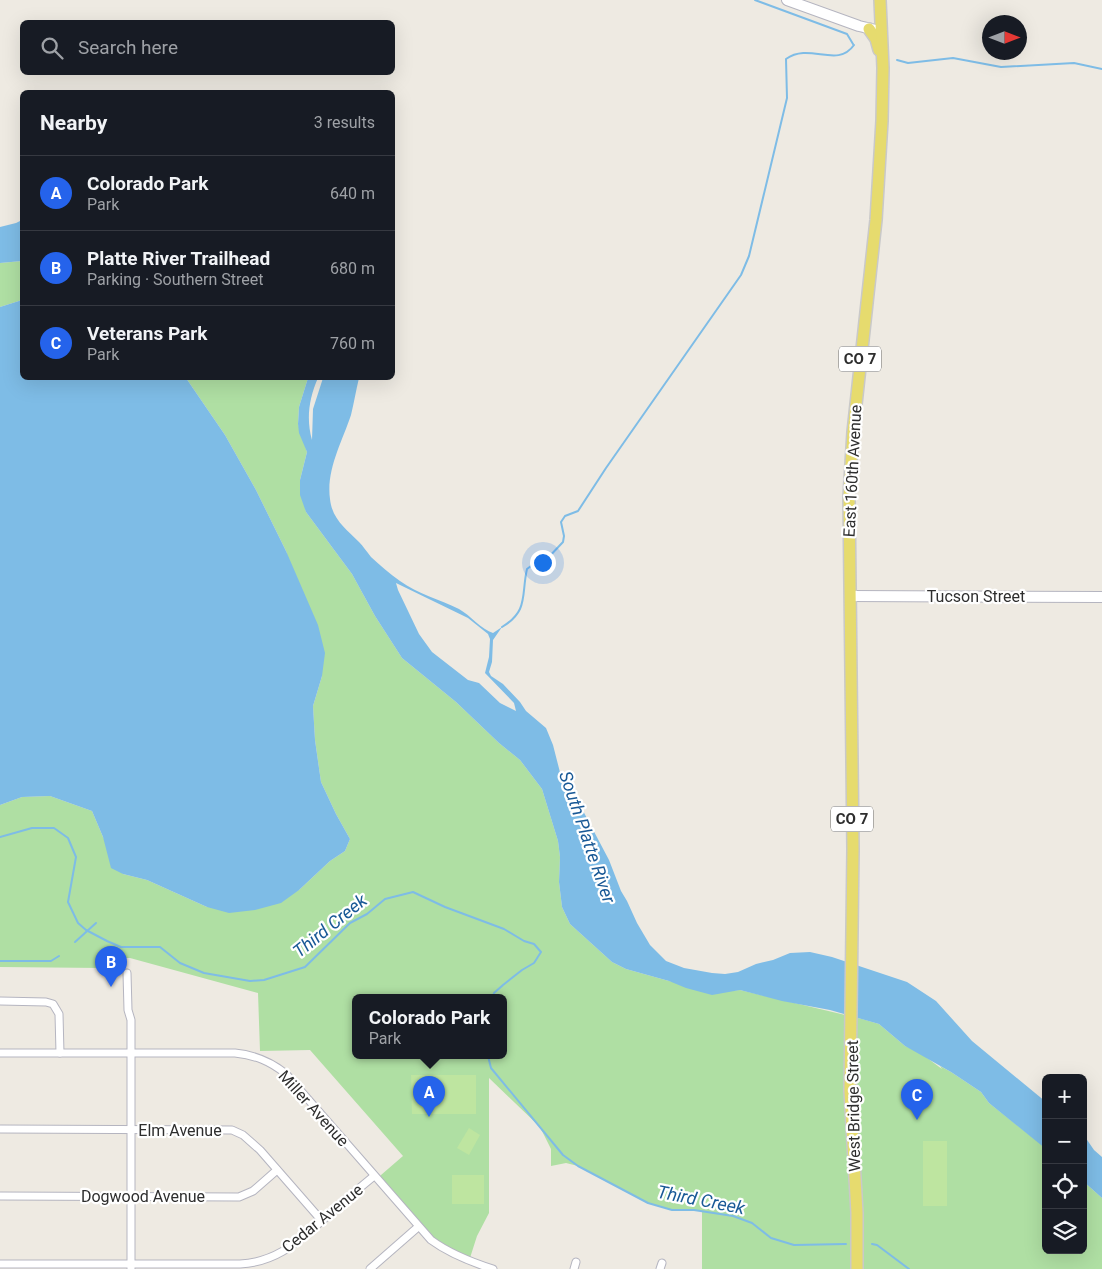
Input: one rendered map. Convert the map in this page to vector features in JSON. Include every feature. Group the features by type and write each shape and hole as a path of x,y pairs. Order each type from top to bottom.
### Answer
{"main road":[{"name":"East 160th Avenue","path":"852,943 849,544 851,459 876,220 883,79 880,0"},
{"path":"869,29 878,43 883,79"},
{"name":"West Bridge Street","path":"852,943 850,1091 857,1213 857,1269"}],"street":[{"path":"787,0 869,29 882,31"},
{"name":"Tucson Street","path":"850,596 1102,597"},
{"path":"127,973 128,1010 131,1020 131,1266"},
{"path":"0,1001 46,1002 53,1004 59,1014 60,1053"},
{"name":"Miller Avenue","path":"0,1053 235,1053 254,1056 271,1063 286,1074 431,1240 445,1250 493,1269"},
{"name":"Elm Avenue","path":"0,1130 232,1130 250,1140 322,1221"},
{"name":"Dogwood Avenue","path":"0,1196 239,1197 253,1191 277,1170"},
{"name":"Cedar Avenue","path":"0,1264 22,1266 131,1266 240,1264 259,1261 288,1249 374,1176"},
{"path":"370,1269 418,1227"}],"green space":[{"path":"20,261 20,301 0,307 0,263"},
{"path":"187,380 307,380 299,407 298,424 307,452 300,480 306,512 352,574 375,616 402,658 456,702 499,743 520,760 542,789 558,841 562,907 570,924 612,962 626,969 669,981 726,991 740,990 879,1024 905,1046 919,1052 942,1069 940,1066 981,1092 989,1103 1042,1145 1042,1254 1087,1254 1087,1185 1102,1198 1102,1269 702,1269 702,1211 672,1210 648,1203 578,1166 566,1163 551,1166 551,1149 540,1127 489,1078 489,1213 477,1236 469,1261 445,1250 378,1180 381,1175 403,1156 310,1050 260,1051 258,993 130,958 103,958 102,968 0,967 0,805 22,797 50,796 92,811 103,837 123,874 147,880 207,907 299,890 330,861 345,851 350,839 321,782 315,740 313,706 322,676 286,551 256,490 225,435"},
{"path":"411,1075 476,1075 476,1114 412,1114"},
{"path":"469,1128 480,1135 469,1155 457,1148"},
{"path":"923,1141 947,1141 947,1206 923,1206"},
{"path":"452,1175 484,1175 484,1204 452,1204"}],"water":[{"path":"20,221 20,261 0,263 0,227"},
{"path":"20,301 20,380 187,380 225,435 256,490 286,551 318,625 325,653 322,676 313,706 315,740 321,782 350,839 345,851 330,861 299,890 281,903 255,910 229,913 207,907 147,880 123,874 111,868 103,837 92,811 50,796 22,797 0,805 0,307"},
{"name":"South Platte River","path":"307,380 317,380 309,409 312,440 313,409 322,380 359,380 351,415 330,477 331,506 337,518 371,557 407,586 459,609 480,626 493,633 502,627 493,640 492,662 489,672 491,676 503,684 526,711 546,728 553,745 563,784 581,807 609,860 621,891 637,923 650,945 666,961 684,968 725,974 738,972 790,953 810,952 832,957 907,982 936,1001 972,1041 1042,1099 1042,1146 989,1103 981,1092 951,1072 905,1046 879,1024 830,1010 782,1001 740,990 712,995 626,969 612,962 570,924 562,907 558,841 542,789 520,760 499,743 456,702 402,658 375,616 352,574 306,512 300,495 300,480 307,452 299,433 299,407","holes":["396,583 468,618 488,634 490,639 489,657 485,673 514,703 516,711 500,703 479,683 468,680 432,652 419,634"]},
{"path":"1087,1140 1102,1157 1102,1198 1087,1185"}],"waterway":[{"path":"755,0 847,34 853,44"},
{"path":"502,627 511,621 520,608 527,569 546,560 563,542 564,536 561,522 565,516 578,511 741,275 749,256 787,98 786,59 804,53 840,55 847,52 854,45"},
{"path":"897,60 908,63 953,58 1001,67 1074,63 1102,69"},
{"name":"Third Creek","path":"0,837 32,828 54,828 68,838 76,857 68,902 78,923 86,930 121,947 160,947 180,963 204,973 250,981 264,980 305,967 350,923 367,914 385,899 413,892 445,907 504,929 524,941 534,944 541,952 534,963 522,970 494,994"},
{"name":"Third Creek","path":"75,942 96,923"},
{"path":"0,961 51,961 59,956"},
{"name":"Third Creek","path":"489,1059 491,1068 563,1155 578,1166 648,1203 672,1210 694,1210 733,1216 752,1223 771,1238 794,1245 846,1244"},
{"name":"Third Creek","path":"872,1244 877,1245 909,1269"}],"place":[{"name":"Platte River Trailhead","path":"111,987"},
{"name":"Colorado Park","path":"429,1117"},
{"name":"Veterans Park","path":"917,1120"}]}
